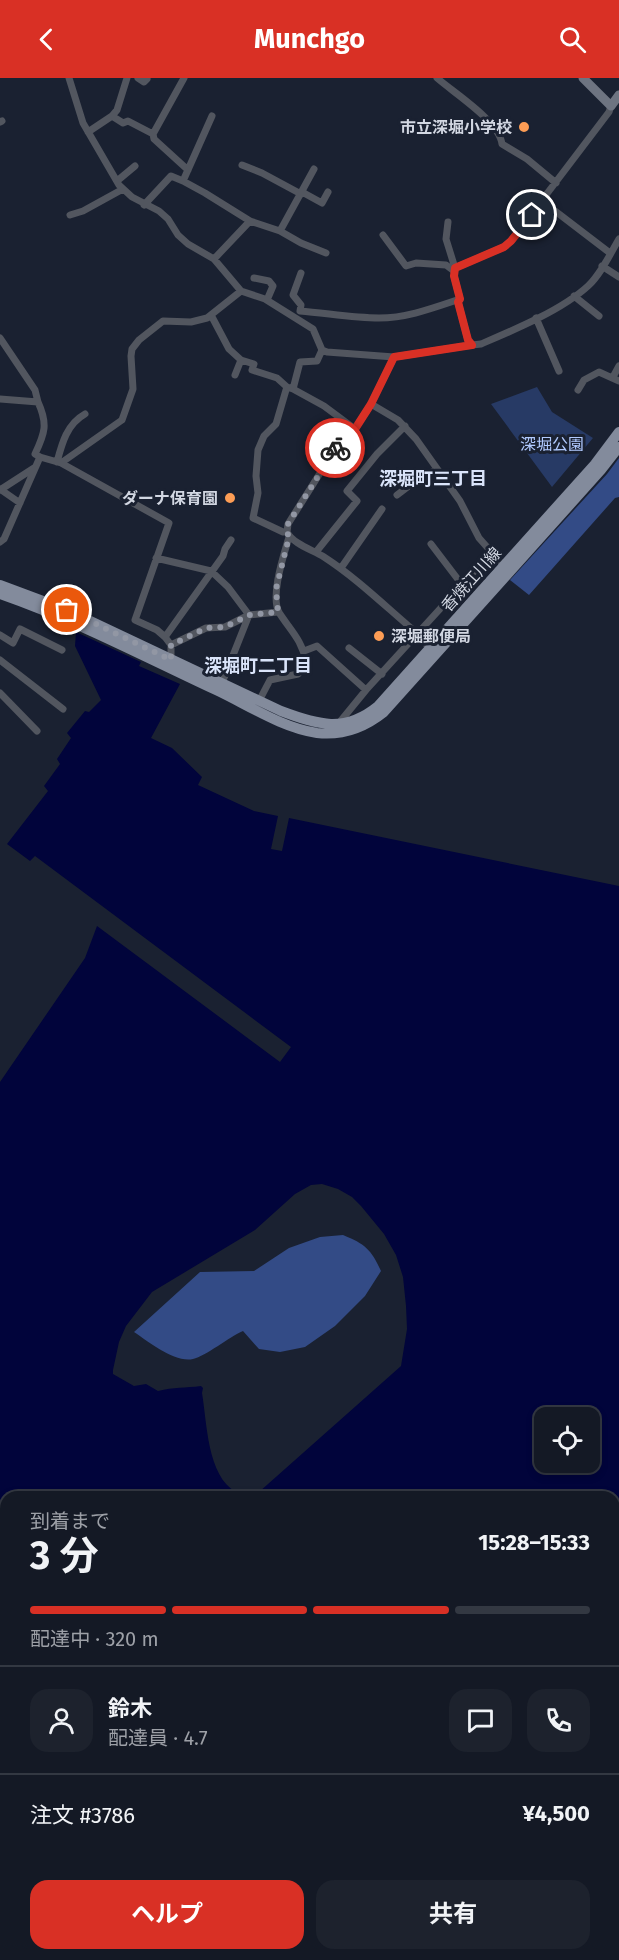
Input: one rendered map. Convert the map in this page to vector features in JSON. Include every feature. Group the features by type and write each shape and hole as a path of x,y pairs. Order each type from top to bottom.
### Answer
{"main road":[{"path":"583,78 611,106 619,95"},
{"name":"香焼江川線","path":"371,717 428,646 595,464 619,432"},
{"name":"香焼江川線","path":"109,634 277,719 315,732 371,717 384,712 602,470 619,447"},
{"name":"香焼江川線","path":"0,585 299,718 332,727"},
{"name":"香焼江川線","path":"0,594 65,614"}],"street":[{"path":"69,78 83,123 123,189 144,205 159,211 188,244 214,259 241,291 267,300 313,329 322,350 327,352 394,357 472,345 496,337 536,318 589,285 619,239"},
{"path":"88,132 117,110 127,78"},
{"path":"138,78 144,82 147,79"},
{"path":"184,78 153,134 154,139 188,170"},
{"path":"437,78 466,99 479,112 501,138 502,144 527,159 556,183"},
{"path":"455,270 504,247 511,241 609,112 611,106"},
{"path":"112,116 123,123 128,121 153,134"},
{"path":"183,181 212,116"},
{"path":"242,165 322,203 328,192"},
{"path":"117,181 135,166"},
{"path":"280,231 314,169"},
{"path":"144,205 171,176 205,193 250,221 280,231 326,253"},
{"path":"70,214 83,211 123,189"},
{"path":"542,201 610,253"},
{"path":"214,259 250,221"},
{"path":"448,222 446,239 455,270 454,276 460,299 458,302 468,340 472,345"},
{"path":"383,235 406,266 416,263 446,265 455,270"},
{"path":"602,266 619,277"},
{"path":"301,273 293,295 301,305 300,311 378,318 394,317 419,313 460,299"},
{"path":"254,278 269,281 273,286 267,300"},
{"path":"59,462 122,420 133,389 132,349 139,340 163,321 198,321 207,318 241,291"},
{"path":"574,296 599,316"},
{"path":"211,315 229,349 241,360 254,364 252,370 277,378 290,388 324,406 355,429"},
{"path":"536,318 559,371"},
{"path":"0,338 35,390 42,411 45,430 35,454 59,462 169,523 135,620 157,630 165,637 171,645 171,660"},
{"path":"322,350 317,361 300,362 276,424 264,436 258,450 256,476 258,492 253,518 283,532 341,568 418,634 417,637 428,646"},
{"path":"259,700 270,680 298,674 306,662 304,651 290,626 278,612 276,589 288,535 288,524 322,470 325,460 347,434 355,429 371,404 394,357"},
{"path":"235,375 241,360"},
{"path":"578,390 584,381 599,372 616,379 619,366"},
{"path":"0,399 38,402"},
{"path":"371,404 398,420 416,439 460,501 479,538 503,565"},
{"path":"59,462 67,431 77,419 85,414"},
{"path":"316,552 357,501 347,491 377,454 405,426"},
{"path":"0,542 4,539 40,457"},
{"path":"20,503 0,490 34,468"},
{"path":"397,495 422,476 436,469"},
{"path":"341,568 382,509"},
{"path":"165,637 223,556 231,540"},
{"path":"431,544 463,586"},
{"path":"332,727 417,637 491,553"},
{"path":"156,558 211,571 228,587 248,616 222,683"},
{"path":"456,594 467,605"},
{"path":"171,645 206,628 225,627 248,616 278,612"},
{"path":"0,635 13,643 20,629 62,650"},
{"path":"304,651 317,646 366,690"},
{"path":"349,648 382,674"},
{"path":"0,660 63,709"},
{"path":"0,693 36,731"}],"green space":[{"name":"深堀公園","path":"537,387 552,412 593,438 552,487 491,404"}],"shaded area":[{"path":"619,458 619,497 615,498 529,595 510,580"},
{"path":"76,632 141,662 139,666 180,684 151,738 172,748 202,777 198,785 254,811 278,816 271,849 282,851 289,818 619,886 619,1491 260,1491 401,1366 407,1329 406,1306 403,1277 396,1255 384,1234 352,1197 322,1184 311,1185 295,1194 255,1230 152,1292 126,1326 119,1342 113,1374 134,1386 146,1384 158,1391 201,1386 203,1388 207,1433 214,1461 219,1474 235,1491 0,1491 0,1082 85,958 97,926 280,1062 291,1047 35,856 30,861 7,844 48,791 44,786 60,764 57,759 71,738 67,733 85,711 89,712 101,700 75,646"},
{"path":"343,1235 366,1248 381,1271 365,1296 335,1326 305,1347 280,1352 259,1349 243,1331 204,1354 193,1359 186,1359 162,1351 134,1332 200,1272 254,1271 289,1248 320,1237"}],"way so far":[{"path":"67,610 171,660 171,645 192,634 206,628 225,627 249,615 278,612 276,589 289,537 288,524 322,470 325,460 335,448"}],"place":[{"name":"市立深堀小学校","path":"524,127"},
{"name":"ダーナ保育園","path":"230,498"},
{"name":"深堀郵便局","path":"379,636"}],"district":[{"name":"深堀町三丁目","path":"433,479"},
{"name":"深堀町二丁目","path":"258,666"}],"route":[{"path":"335,448 347,434 355,429 371,404 394,357 472,345 468,340 458,302 460,299 454,276 455,268 504,247 532,215"}]}
